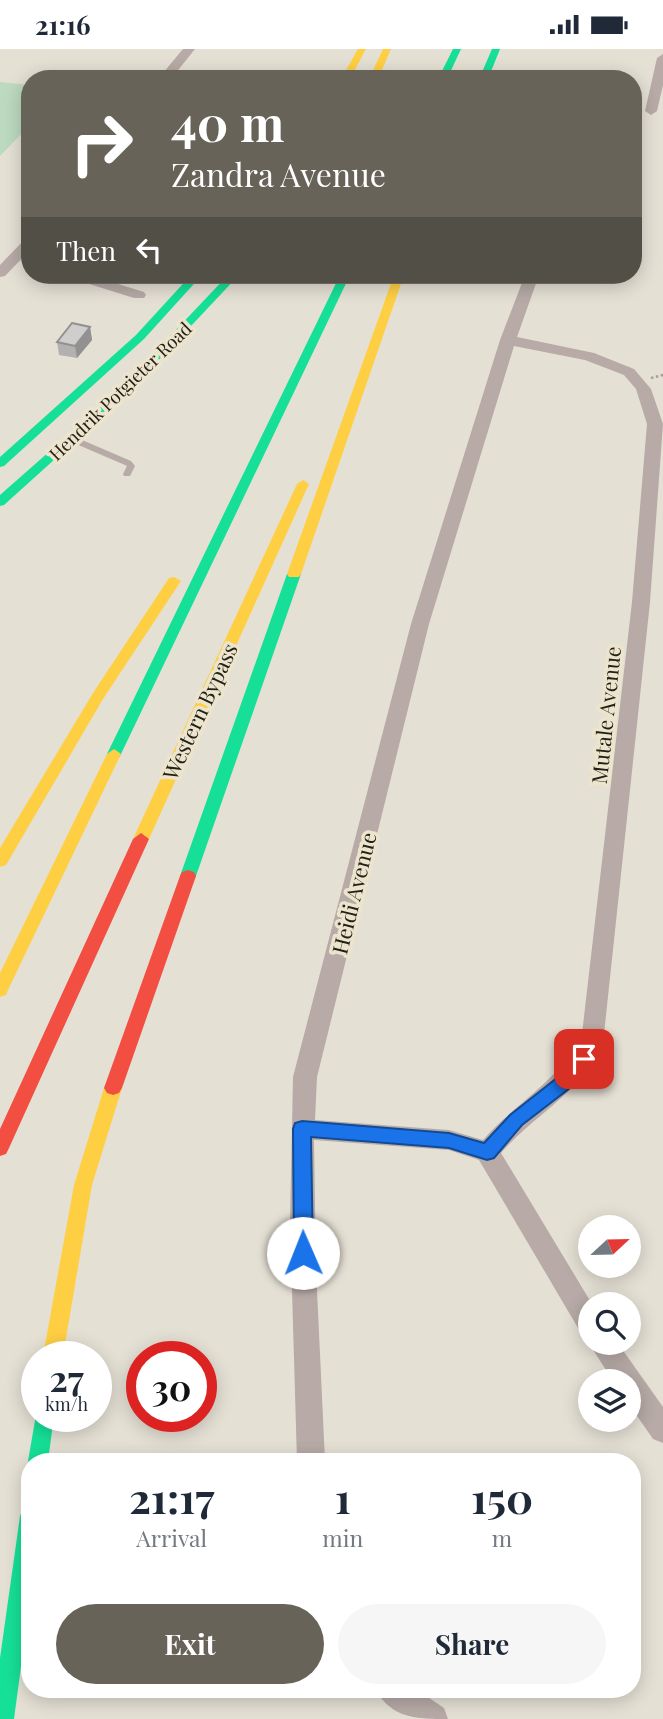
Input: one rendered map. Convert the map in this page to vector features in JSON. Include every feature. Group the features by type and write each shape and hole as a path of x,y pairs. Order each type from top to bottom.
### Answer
{"main road":[{"path":"350,70 362,49"},
{"path":"377,70 387,49"},
{"path":"446,70 457,49"},
{"path":"487,70 496,49"},
{"name":"Hendrik Potgieter Road","path":"0,463 140,337 189,284"},
{"name":"Hendrik Potgieter Road","path":"0,502 72,439 179,337 226,284"},
{"path":"0,990 341,284"},
{"path":"326,433 394,284"},
{"path":"56,1341 83,1185 103,1117 395,284"},
{"path":"195,549 255,458"},
{"name":"Western Bypass","path":"0,1147 309,470"},
{"path":"0,861 98,696 180,572"},
{"path":"38,1453 42,1432"},
{"path":"3,1719 21,1584"}],"street":[{"path":"172,70 189,49"},
{"path":"657,112 663,58"},
{"path":"0,273 21,260"},
{"path":"104,284 139,295"},
{"name":"Heidi Avenue","path":"311,1453 304,1302 302,1129 305,1077 420,624 508,340 529,284"},
{"name":"Mutale Avenue","path":"487,1152 516,1120 564,1083 584,1059 593,1034 641,602 655,424 651,405 642,386 629,373 592,359 508,340"},
{"path":"302,1129 449,1140 487,1152 578,1304"},
{"path":"610,1355 663,1430"},
{"path":"404,1698 433,1719"}],"lane":[{"path":"72,439 128,463 131,466 127,474"}],"green space":[{"path":"0,82 21,84 21,134 0,156"}],"building":[{"path":"72,323 90,327 75,346 57,342"}],"traffic: fast":[{"path":"446,70 457,49"},
{"path":"487,70 496,49"},
{"path":"0,463 140,337 189,284"},
{"path":"0,502 122,393 225,284"},
{"path":"114,754 341,284"},
{"path":"188,876 294,574"},
{"path":"39,1453 42,1432"},
{"path":"3,1719 21,1584"}],"traffic: slow":[{"path":"350,70 362,49"},
{"path":"377,70 387,49"},
{"path":"294,574 396,284"},
{"path":"141,839 303,484"},
{"path":"0,861 98,696 174,581"},
{"path":"0,990 114,754"},
{"path":"56,1341 83,1185 113,1088"}],"traffic: jam":[{"path":"0,1148 141,839"},
{"path":"113,1088 188,876"}],"route":[{"path":"303,1253 302,1129 449,1140 487,1152 516,1120 564,1083 584,1059"}]}
